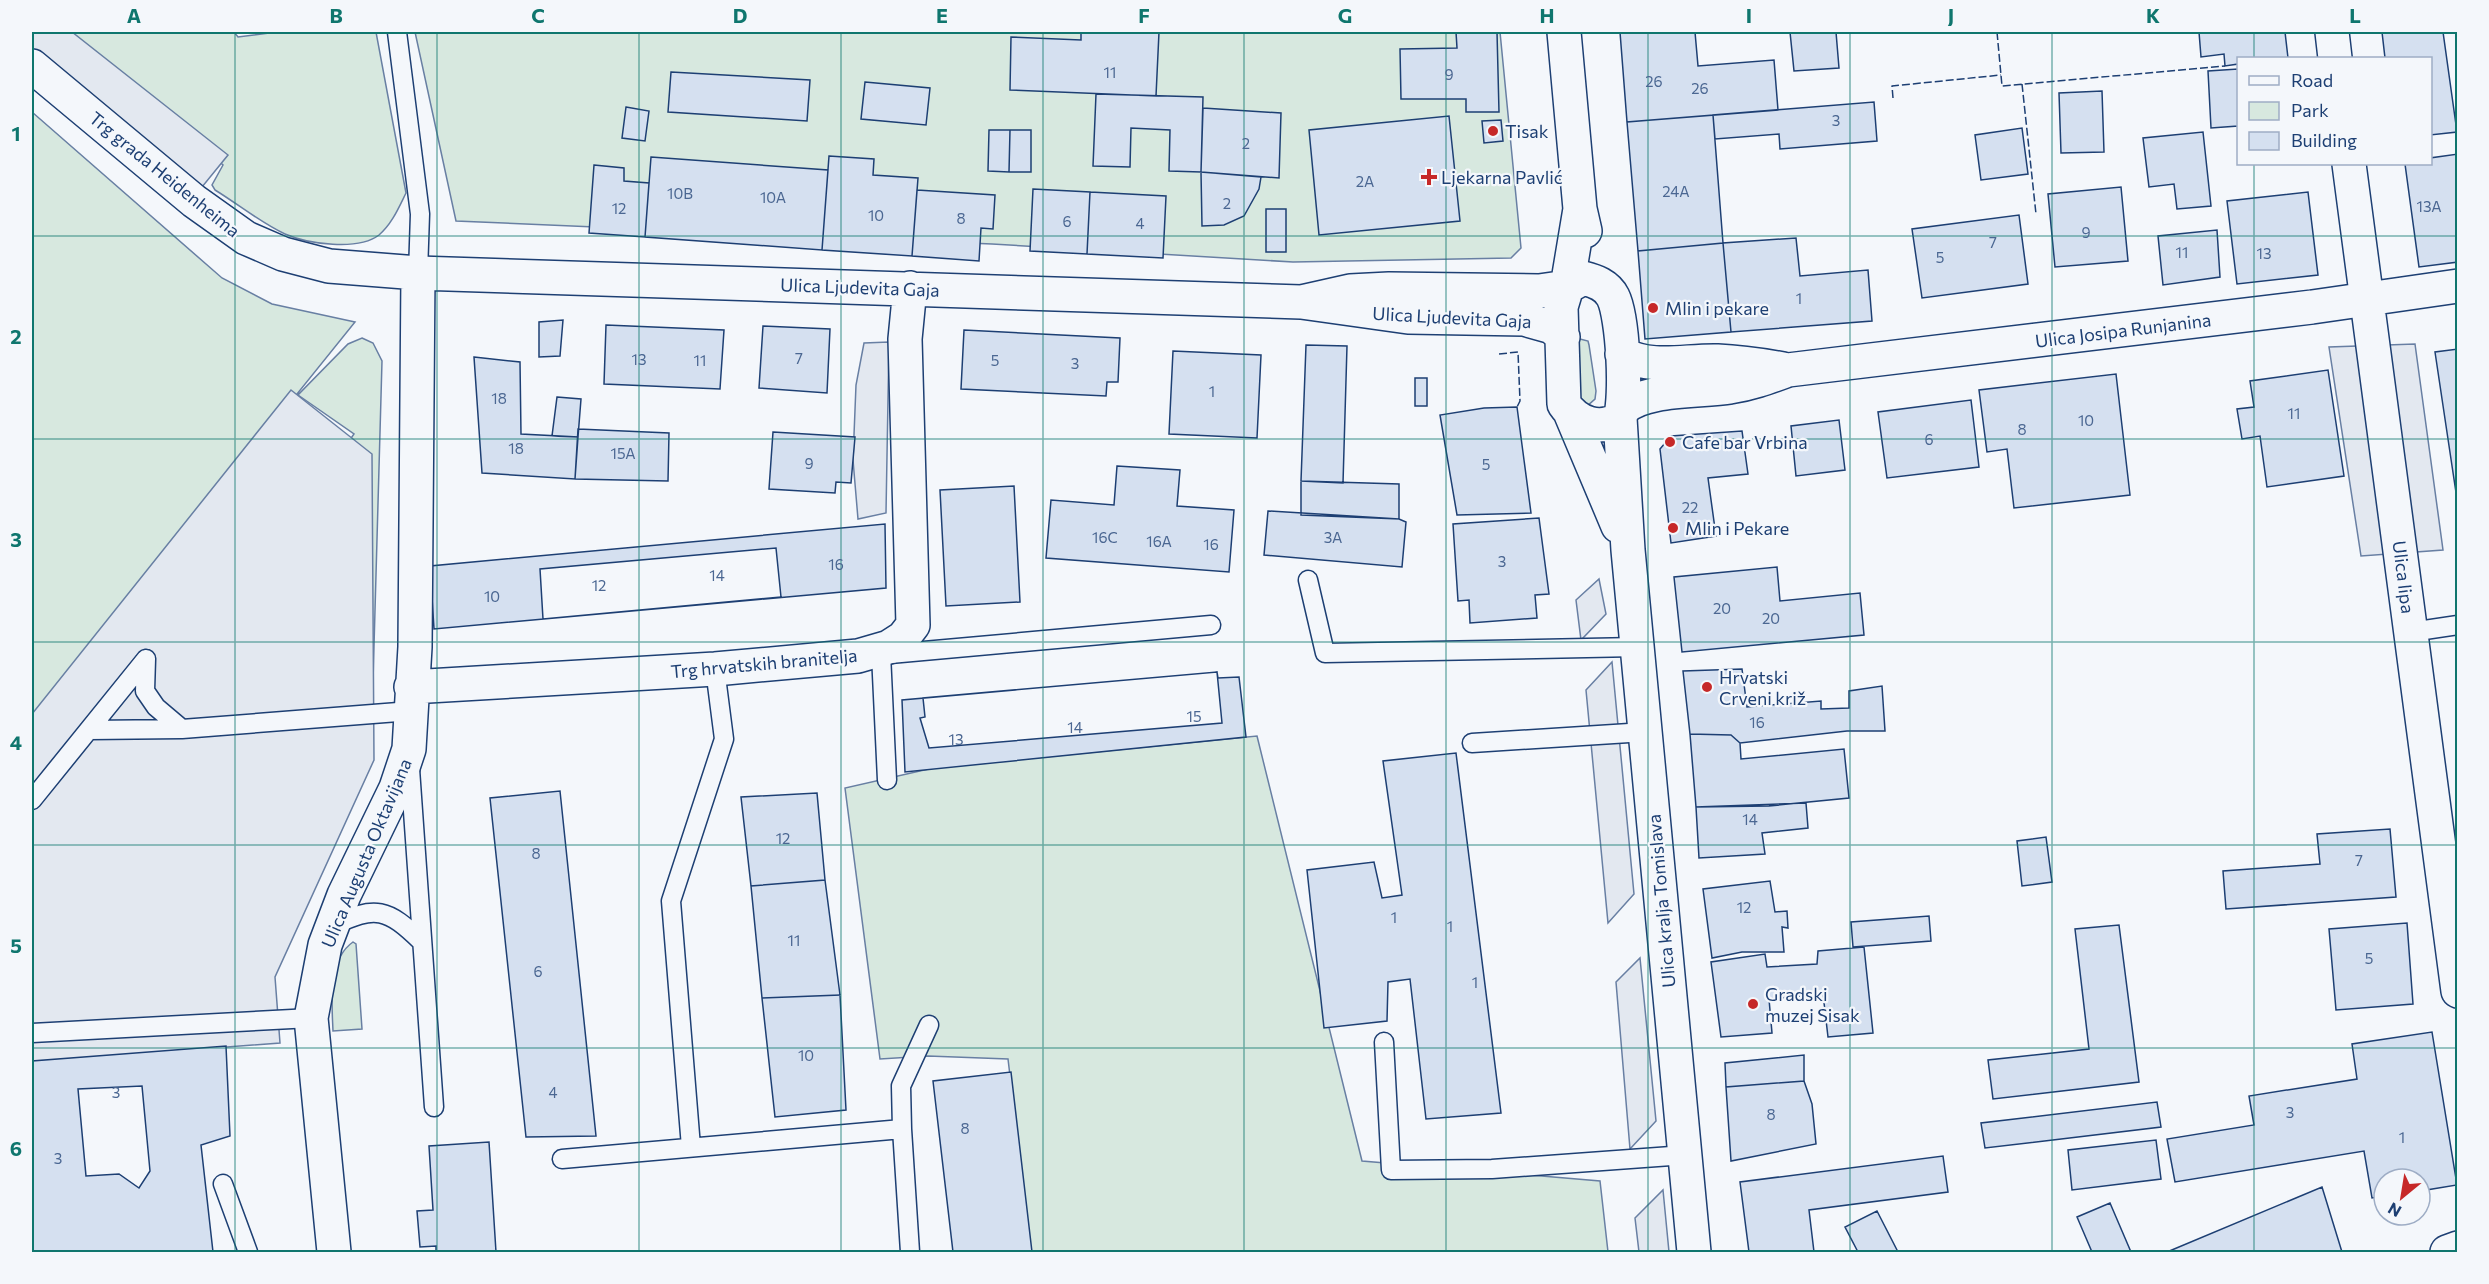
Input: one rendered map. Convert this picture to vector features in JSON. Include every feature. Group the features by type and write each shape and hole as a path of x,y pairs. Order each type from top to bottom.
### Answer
{"street":[{"path":"1564,32 1580,209 1589,248 1605,287"},
{"path":"2332,32 2335,57"},
{"name":"Trg grada Heidenheima","path":"32,66 194,201 246,238 284,254 328,266 418,273"},
{"name":"Ulica lipa","path":"2349,165 2457,991"},
{"path":"1567,287 1580,209"},
{"name":"Ulica Ljudevita Gaja","path":"418,273 1301,302 1408,317 1524,319 1552,327 1563,337"},
{"name":"Ulica Augusta Oktavijana","path":"334,1252 311,1018 332,926 396,788 409,749 415,647 418,273"},
{"name":"Ulica Ljudevita Gaja","path":"1301,302 1360,291 1539,291 1567,287 1583,278 1605,287"},
{"name":"Ulica Josipa Runjanina","path":"1570,412 1592,425 1611,424 1638,398 1739,386 1758,382 1788,370 2457,286"},
{"name":"Ulica kralja Tomislava","path":"1567,287 1561,307 1564,404 1570,412 1628,550"},
{"name":"Ulica kralja Tomislava","path":"1605,287 1613,296 1618,312 1622,354 1621,413 1628,550 1694,1252"},
{"name":"Trg hrvatskih branitelja","path":"411,699 870,655 889,648 903,638 913,625 905,339 910,288"},
{"name":"Ulica Josipa Runjanina","path":"1622,354 1635,360 1662,365 1715,361 1748,362 1788,370"},
{"path":"2447,1252 2457,1248"}],"lane":[{"path":"397,32 420,214 418,273"},
{"path":"1308,580 1325,653 1637,647"},
{"path":"2411,632 2457,625"},
{"path":"887,780 888,763 870,655 1211,626"},
{"path":"32,800 146,659 145,691 156,707 182,729"},
{"path":"692,1147 671,901 724,739 715,669"},
{"path":"89,730 182,729 411,699"},
{"path":"1472,743 1645,732"},
{"path":"409,749 434,1107"},
{"path":"332,926 362,912 379,912 402,922 422,942"},
{"path":"32,1033 311,1018"},
{"path":"910,1252 901,1086 929,1025"},
{"path":"1384,1042 1391,1170 1492,1169 1685,1155"},
{"path":"562,1158 902,1129"},
{"path":"224,1184 248,1252"}],"green space":[{"path":"69,32 234,32 238,37 277,32 376,32 406,193 395,215 379,235 359,243 333,244 306,241 276,230 215,190 212,185 223,165"},
{"path":"415,32 1500,32 1521,248 1511,258 1293,262 992,244 456,221"},
{"path":"32,112 222,278 272,304 355,322 36,718 32,714"},
{"path":"362,338 373,343 382,361 373,682 324,477 354,434 298,395 348,344"},
{"path":"1580,339 1588,341 1596,391 1595,399 1587,406 1580,403 1576,341"},
{"path":"1257,736 1362,1161 1600,1181 1608,1252 1031,1252 1008,1059 928,1056 880,1059 845,788 933,768"},
{"path":"353,942 356,944 362,1029 333,1031 332,996 335,971 345,950"}],"shaded area":[{"path":"32,32 72,32 228,155 202,187 32,52"},
{"path":"889,342 886,513 858,519 853,460 856,385 864,343"},
{"path":"2415,344 2443,550 2361,556 2329,347"},
{"path":"291,390 372,454 374,760 275,977 280,1043 32,1062 32,714"},
{"path":"1599,579 1606,614 1581,640 1576,600"},
{"path":"1612,662 1634,894 1608,923 1586,690"},
{"path":"1640,958 1656,1121 1630,1149 1616,982"},
{"path":"1663,1190 1669,1252 1639,1252 1635,1218"}],"building":[{"path":"1081,32 1159,32 1156,96 1010,90 1011,37 1081,40"},
{"path":"1456,32 1497,32 1499,112 1466,112 1466,99 1401,99 1400,49 1457,48"},
{"path":"1620,32 1695,32 1698,66 1774,60 1778,110 1627,122"},
{"path":"1790,32 1836,32 1839,68 1794,71"},
{"path":"2199,32 2285,32 2288,57 2237,57 2237,64 2225,66 2224,54 2201,57"},
{"path":"2382,32 2443,32 2457,132 2432,135 2432,57 2385,57"},
{"path":"2237,69 2237,126 2211,128 2208,71"},
{"path":"671,72 810,80 807,121 668,112"},
{"path":"865,82 930,88 926,125 861,119"},
{"path":"2102,91 2104,152 2061,153 2059,93"},
{"path":"1096,94 1203,97 1201,172 1169,171 1170,130 1131,128 1130,167 1093,166"},
{"path":"1874,102 1877,141 1780,149 1779,134 1715,139 1713,115"},
{"path":"626,107 649,111 645,141 622,138"},
{"path":"1203,108 1281,113 1279,178 1201,172"},
{"path":"1713,115 1723,243 1638,251 1627,122"},
{"path":"1449,116 1460,221 1319,235 1309,130"},
{"name":"Tisak","path":"1501,120 1503,141 1484,143 1482,121"},
{"path":"2022,128 2028,174 1981,180 1975,135"},
{"path":"989,130 1010,130 1009,172 988,171"},
{"path":"1010,130 1031,130 1031,172 1009,172"},
{"path":"2203,132 2211,206 2177,209 2174,184 2149,187 2143,138"},
{"path":"2458,154 2458,262 2419,267 2405,165 2432,165 2432,158"},
{"path":"829,156 874,159 873,175 918,178 912,256 822,250"},
{"path":"651,157 828,170 822,250 645,237"},
{"path":"594,165 624,168 624,181 649,183 645,237 589,233"},
{"path":"1201,172 1261,177 1259,189 1244,216 1224,225 1202,226"},
{"path":"2121,187 2128,261 2055,267 2048,194"},
{"path":"1033,189 1090,192 1087,254 1030,251"},
{"path":"917,190 995,195 993,229 981,228 979,261 912,256"},
{"path":"1090,192 1166,196 1163,258 1087,254"},
{"path":"2308,192 2318,275 2237,284 2227,201"},
{"path":"1266,209 1286,209 1286,252 1266,252"},
{"path":"2019,215 2028,284 1922,298 1912,229"},
{"path":"2217,230 2220,277 2163,285 2158,236"},
{"path":"1796,238 1800,276 1868,270 1872,321 1731,332 1723,243"},
{"path":"1723,243 1731,332 1645,339 1638,251"},
{"path":"563,320 560,356 539,357 539,322"},
{"path":"606,325 724,330 720,389 604,384"},
{"path":"763,326 830,329 827,393 759,388"},
{"path":"964,330 1120,338 1118,382 1107,382 1106,396 961,389"},
{"path":"1306,345 1347,346 1343,483 1301,481"},
{"path":"2458,349 2458,506 2435,352"},
{"path":"1173,351 1261,355 1257,438 1169,434"},
{"path":"474,357 520,362 521,434 578,437 575,479 482,473"},
{"path":"2328,370 2344,476 2267,487 2260,436 2242,439 2237,409 2254,407 2250,381"},
{"path":"2116,374 2130,495 2014,508 2007,449 1987,452 1979,390"},
{"path":"1415,378 1427,378 1427,406 1415,406"},
{"path":"557,397 581,399 578,437 552,436"},
{"path":"1971,400 1979,467 1887,478 1878,412"},
{"path":"1517,407 1531,513 1457,515 1440,415 1484,408"},
{"path":"1839,420 1845,470 1796,476 1791,426"},
{"path":"578,429 669,433 668,481 575,479"},
{"path":"1742,431 1748,474 1708,478 1716,536 1671,543 1660,449 1671,436"},
{"path":"773,432 855,437 851,483 836,482 835,493 769,489"},
{"path":"1117,466 1180,470 1177,506 1234,510 1229,572 1046,558 1051,500 1114,505"},
{"path":"1301,481 1399,484 1399,519 1301,515"},
{"path":"1014,486 1020,602 946,606 940,490"},
{"path":"1268,511 1399,519 1406,522 1402,567 1264,555"},
{"path":"1539,518 1549,594 1535,595 1537,618 1470,623 1469,600 1458,601 1453,524"},
{"path":"885,524 886,588 434,629 430,566"},
{"path":"776,548 781,597 543,619 540,569"},
{"path":"1777,567 1780,601 1860,593 1864,635 1682,652 1674,577"},
{"path":"1742,669 1747,707 1821,701 1821,709 1849,708 1849,691 1882,686 1885,731 1847,731 1740,743 1731,735 1690,734 1683,671"},
{"path":"1217,672 1218,678 1239,677 1246,737 905,772 902,700"},
{"path":"1217,672 1222,723 929,748 920,718 925,717 923,698"},
{"path":"1690,734 1731,735 1740,743 1741,759 1844,749 1849,798 1769,806 1696,807"},
{"path":"1456,753 1501,1113 1426,1119 1410,979 1388,982 1387,1021 1324,1028 1307,870 1374,862 1382,898 1402,895 1383,761"},
{"path":"560,791 596,1136 526,1137 490,798"},
{"path":"817,793 825,880 751,886 741,797"},
{"path":"1806,803 1808,828 1762,833 1765,854 1699,858 1696,807"},
{"path":"2390,829 2396,897 2226,909 2223,871 2320,864 2317,834"},
{"path":"2046,837 2052,882 2022,886 2017,841"},
{"path":"825,880 840,995 762,998 751,886"},
{"path":"1770,881 1775,912 1787,911 1788,928 1782,927 1784,952 1742,952 1712,958 1703,889"},
{"path":"1929,916 1931,941 1853,947 1851,922"},
{"path":"2407,923 2413,1004 2336,1010 2329,929"},
{"path":"2119,925 2139,1082 1993,1099 1988,1060 2089,1049 2075,929"},
{"path":"1864,947 1873,1033 1828,1037 1823,994 1769,999 1772,1033 1721,1037 1711,962 1765,954 1767,967 1817,964 1818,951"},
{"path":"840,995 846,1110 775,1117 762,998"},
{"path":"2432,1032 2457,1185 2432,1189 2432,1167 2372,1167 2372,1198 2364,1151 2175,1182 2167,1139 2254,1125 2249,1096 2357,1079 2352,1044"},
{"path":"226,1046 230,1136 201,1145 213,1252 32,1252 32,1061","holes":["142,1086 150,1171 139,1188 119,1174 86,1176 78,1089"]},
{"path":"1804,1055 1804,1081 1726,1087 1725,1063"},
{"path":"1011,1072 1032,1252 953,1252 933,1081"},
{"path":"1804,1081 1812,1104 1816,1144 1731,1161 1726,1087"},
{"path":"2157,1102 2161,1127 1985,1148 1981,1123"},
{"path":"2156,1140 2161,1179 2072,1190 2068,1150"},
{"path":"489,1142 496,1252 436,1252 436,1246 420,1247 417,1211 433,1210 429,1146"},
{"path":"1943,1156 1948,1192 1809,1210 1814,1252 1749,1252 1740,1182"},
{"path":"2322,1187 2342,1252 2167,1252"},
{"path":"2110,1203 2131,1252 2092,1252 2077,1217"},
{"path":"1877,1211 1898,1252 1858,1252 1845,1227"}],"fence":[{"path":"1997,32 2002,86 2225,66"},
{"path":"1893,98 1892,86 2001,75"},
{"path":"2022,84 2036,214"},
{"path":"1499,354 1518,352 1520,401 1517,407"}],"place":[{"name":"Tisak","path":"1493,131"},
{"name":"Ljekarna Pavlić","path":"1429,177"},
{"name":"Mlin i pekare","path":"1653,308"},
{"name":"Cafe bar Vrbina","path":"1670,442"},
{"name":"Mlin i Pekare","path":"1673,528"},
{"name":"Hrvatski Crveni križ","path":"1707,687"},
{"name":"Gradski muzej Sisak","path":"1753,1004"}]}
